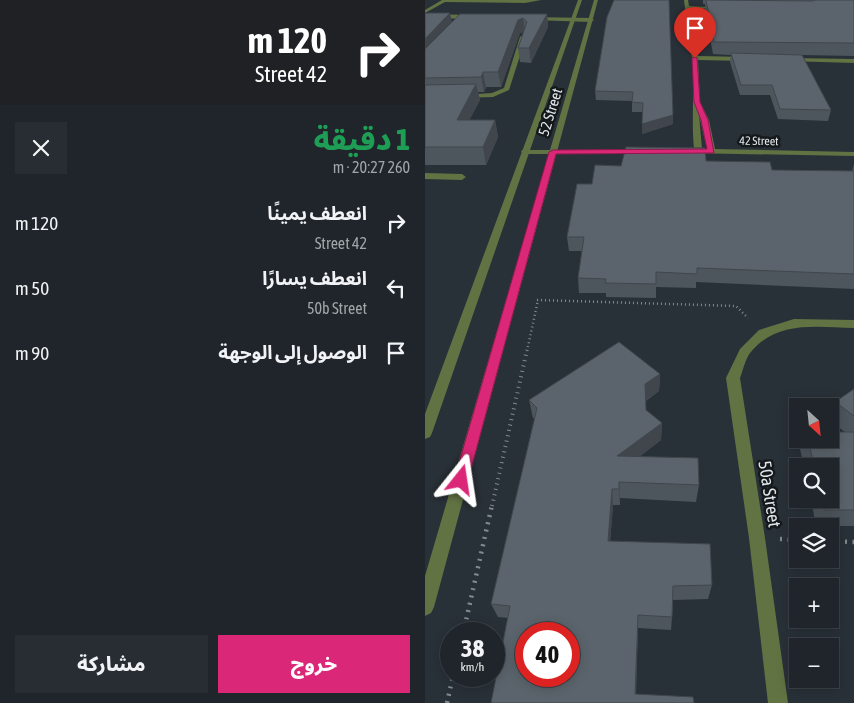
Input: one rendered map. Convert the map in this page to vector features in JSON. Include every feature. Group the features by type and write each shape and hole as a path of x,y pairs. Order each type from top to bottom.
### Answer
{"street":[{"path":"427,4 444,1 525,2 539,0"},
{"name":"52 Street","path":"425,433 580,0"},
{"name":"52 Street","path":"425,607 596,0"},
{"path":"425,12 444,1"},
{"path":"438,16 444,1"},
{"path":"698,151 695,120 697,102 695,58 686,3 727,8"},
{"path":"425,16 479,17"},
{"path":"526,17 591,17"},
{"path":"454,97 484,96 507,89 524,35"},
{"path":"695,58 754,59"},
{"path":"784,60 854,61"},
{"path":"697,102 705,120 711,151"},
{"path":"527,148 650,150"},
{"name":"42 Street","path":"681,151 854,154"},
{"path":"425,176 462,177"},
{"path":"763,333 793,323 854,324"},
{"name":"50a Street","path":"763,333 744,352 733,378 757,538 778,703"}],"path":[{"path":"512,299 736,306 763,333"},
{"path":"466,622 538,300"},
{"path":"839,541 854,542"},
{"path":"447,703 451,687"}],"building":[{"path":"614,0 669,0 673,115 642,124 643,103 632,102 633,92 595,91 607,17"},
{"path":"706,0 854,0 854,43 714,42"},
{"path":"425,13 450,13 425,39"},
{"path":"460,14 547,14 529,48 518,48 527,22 523,18 518,20 498,72 483,72 481,77 425,78 425,49"},
{"path":"731,53 802,55 831,110 780,109 772,85 741,85"},
{"path":"476,84 457,120 495,120 483,147 425,147 425,85"},
{"path":"626,147 705,148 706,161 770,162 772,170 854,171 854,274 697,268 697,274 656,272 656,284 605,283 606,279 578,278 584,237 567,237 577,184 592,184 595,165 621,166"},
{"path":"619,342 660,374 645,384 646,410 662,423 617,456 698,458 699,485 619,482 619,489 612,489 608,541 710,544 712,585 673,586 672,617 638,615 635,694 693,697 694,703 491,703 494,687 505,687 505,632 510,606 491,604 537,408 529,400"},
{"path":"854,389 854,416 839,405 839,399"},
{"path":"839,432 854,432 854,510 824,510 824,508 839,508 839,458 812,458 810,448 839,448"}],"route":[{"path":"461,480 553,152 711,151 705,120 697,102 695,58"}]}
